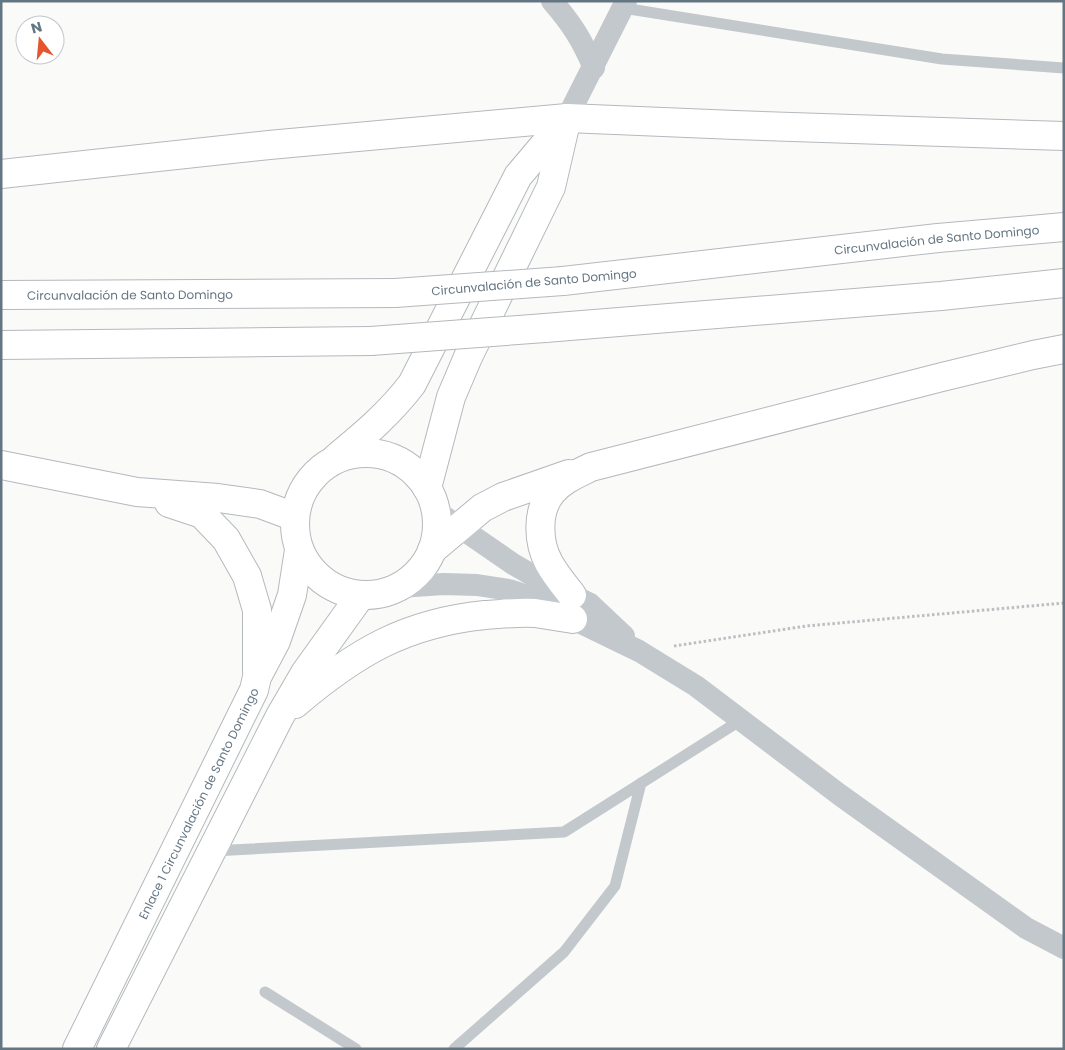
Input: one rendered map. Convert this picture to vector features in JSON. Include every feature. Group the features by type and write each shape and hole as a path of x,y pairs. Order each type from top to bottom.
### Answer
{"highway":[{"path":"1,174 269,145 567,118 1064,136"},
{"path":"567,118 551,187 451,397 432,499 437,531 432,550 424,565 413,578 399,587 374,595 361,595 345,592 330,586 317,577 307,564 296,540 295,517 299,500 307,484 319,471 334,461 378,423 412,384 518,176 567,118"},
{"name":"Circunvalación de Santo Domingo","path":"1,295 395,293 563,281 938,238 1064,227"},
{"path":"1,345 371,341 941,296 1064,283"},
{"path":"432,550 482,508 503,497 591,466 942,377 1064,349"},
{"path":"334,461 363,453 393,458 418,476 432,499"},
{"path":"1,465 137,492 218,498 260,504 295,517"},
{"path":"280,716 336,670 397,636 427,625 462,618 535,613 573,607 549,562 541,538 542,514 551,493 564,481 591,466"},
{"path":"137,492 202,514 226,539 247,576 257,610 257,677"},
{"name":"Enlace 1 Circunvalación de Santo Domingo","path":"77,1049 254,690 257,677 276,641 292,595 299,550"},
{"path":"111,1049 280,716 305,673 361,595"}],"street":[{"path":"552,1 571,23 582,41 594,68"},
{"path":"567,118 625,5"},
{"path":"432,499 460,526 513,564 539,579 573,607"},
{"path":"399,587 444,584 477,585 509,590 542,601 573,607 590,604 639,651 696,686 840,795 1026,928 1064,948"}],"lane":[{"path":"625,5 942,59 1064,68"},
{"path":"211,851 564,832 741,720"},
{"path":"454,1049 564,952 615,886 641,784"},
{"path":"265,992 356,1049"}],"path":[{"path":"639,651 806,626 1064,603"}]}
